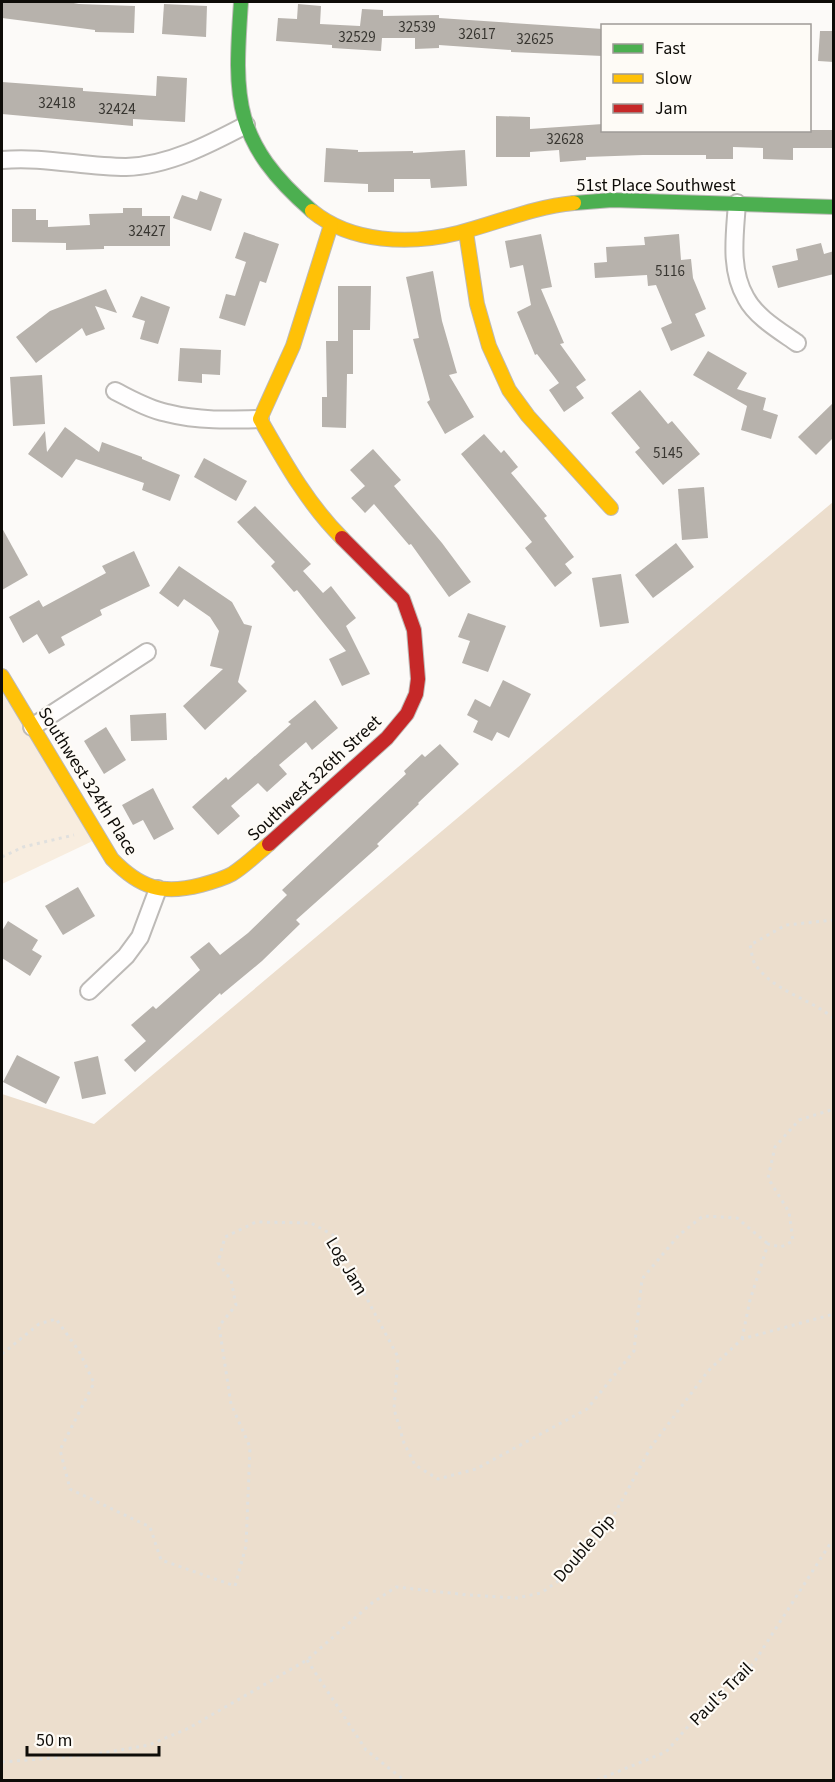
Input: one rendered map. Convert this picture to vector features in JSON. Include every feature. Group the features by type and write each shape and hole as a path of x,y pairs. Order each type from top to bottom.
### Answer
{"street":[{"name":"51st Place Southwest","path":"241,2 239,96 246,125 256,150 273,172 307,207 331,225 370,236 399,239 431,238 466,232 537,208 576,202 612,200 834,207"},
{"path":"2,160 127,167 168,160 198,149 246,125"},
{"path":"737,203 734,253 738,280 746,300 766,321 797,344"},
{"path":"115,391 166,413 219,421 261,419 293,346 331,225"},
{"path":"466,232 477,304 489,346 509,390 528,416 611,508"},
{"name":"Southwest 326th Street","path":"158,889 182,889 216,881 252,859 387,738 407,714 416,693 418,679 414,630 402,598 324,519 288,469 261,419"},
{"path":"32,727 147,652"},
{"name":"Southwest 324th Place","path":"2,676 112,859 123,871 158,889"},
{"path":"89,991 126,956 140,937 158,889"}],"path":[{"path":"2,857 22,847 95,832"},
{"path":"834,920 786,925 750,945 755,966 778,987 821,1008 834,1019"},
{"path":"742,1339 750,1300 768,1244 781,1247 793,1241 789,1212 768,1178 775,1147 798,1120 834,1109"},
{"name":"Log Jam","path":"2,1354 39,1324 56,1319 80,1351 94,1383 60,1450 70,1490 150,1527 161,1560 235,1586 246,1546 250,1447 231,1404 219,1326 236,1305 231,1280 218,1263 225,1237 256,1222 311,1223 333,1235 398,1357 394,1409 404,1443 415,1465 438,1479 476,1469 587,1409 634,1351 642,1279 679,1235 703,1216 737,1218 768,1244"},
{"name":"Double Dip","path":"2,1762 90,1755 149,1744 189,1728 307,1660 372,1603 396,1587 517,1598 541,1593 557,1582 570,1565 608,1526 651,1447 708,1371 742,1339 834,1314"},
{"name":"Paul's Trail","path":"597,1780 666,1752 710,1701 753,1664 830,1544 834,1544"},
{"path":"307,1660 366,1750 404,1780"}],"shaded area":[{"path":"833,502 833,1780 2,1780 2,1094 94,1124"},
{"path":"2,676 99,838 2,884"}],"building":[{"path":"2,2 68,2 135,6 134,33 95,32 95,30 2,18"},
{"path":"164,4 207,6 206,37 162,34"},
{"path":"298,4 321,6 320,24 360,26 362,9 383,10 383,16 439,15 439,18 601,29 601,56 511,52 511,50 439,45 439,48 415,49 415,38 382,38 381,51 276,41 278,18 297,19"},
{"path":"820,31 834,31 834,62 818,61"},
{"path":"157,76 187,78 185,122 133,119 133,126 2,114 2,82 156,96"},
{"path":"496,116 530,117 530,129 601,124 601,132 811,132 811,130 834,130 834,148 793,148 793,160 763,159 763,148 733,147 733,159 706,159 706,155 643,155 586,157 586,160 560,162 559,150 530,152 530,157 496,157"},
{"path":"326,148 358,150 358,152 413,151 413,153 465,150 467,186 431,188 430,179 394,179 394,192 368,192 368,184 324,182"},
{"path":"200,191 222,199 211,231 173,218 182,195 197,200"},
{"path":"123,208 142,208 142,216 170,216 170,246 104,246 104,249 66,250 66,243 12,242 12,209 36,209 36,220 48,220 48,227 90,225 89,214 123,213"},
{"path":"244,232 279,244 266,283 260,281 245,326 219,318 226,294 235,296 246,262 235,258"},
{"path":"541,234 552,287 541,289 564,343 560,344 586,380 576,387 584,398 564,412 549,390 559,383 537,354 535,355 517,312 531,305 523,265 510,268 505,241"},
{"path":"679,234 681,260 691,259 693,278 706,309 695,314 705,336 671,351 661,328 672,323 656,285 648,286 647,275 595,278 594,263 607,262 606,247 645,245 644,237"},
{"path":"821,243 824,254 834,251 834,274 778,288 772,266 798,260 796,249"},
{"path":"433,271 442,321 457,373 449,375 474,417 445,434 427,402 430,400 413,339 419,338 406,277"},
{"path":"338,286 371,286 370,330 353,330 353,374 347,374 346,428 322,427 322,397 327,397 326,341 338,341"},
{"path":"106,289 117,313 95,306 105,329 86,336 82,328 36,363 16,337 50,311"},
{"path":"141,296 170,307 158,344 140,339 145,321 132,317"},
{"path":"180,348 221,350 220,375 202,374 202,383 178,381"},
{"path":"708,351 747,373 737,389 766,398 763,410 778,415 771,439 741,430 747,406 693,375"},
{"path":"42,375 45,424 13,426 10,377"},
{"path":"640,390 668,424 672,421 700,454 663,485 635,452 640,448 611,413"},
{"path":"834,402 834,437 816,455 798,437"},
{"path":"65,427 99,452 102,442 180,475 170,501 142,490 144,483 76,459 62,478 28,454 45,431 47,452"},
{"path":"484,434 501,453 504,450 518,467 511,473 547,516 544,518 574,557 565,564 572,573 555,587 525,548 532,542 461,454"},
{"path":"373,449 401,480 394,486 471,582 449,597 411,544 409,545 374,504 365,513 351,498 365,486 350,470"},
{"path":"204,458 247,481 236,501 194,477"},
{"path":"704,487 708,538 682,540 678,489"},
{"path":"255,506 311,564 303,571 323,593 331,586 356,618 346,626 370,674 342,686 329,659 346,651 297,590 294,592 271,566 275,562 237,522"},
{"path":"2,528 28,575 2,590"},
{"path":"676,543 694,567 653,598 635,575"},
{"path":"134,551 150,586 100,610 102,615 61,637 65,645 49,654 37,634 23,643 9,617 39,600 43,607 106,573 102,566"},
{"path":"179,566 232,602 244,624 252,626 238,682 247,691 205,730 183,706 223,669 210,666 219,631 210,617 184,599 178,607 159,593"},
{"path":"621,574 629,623 600,627 592,578"},
{"path":"468,613 506,626 488,672 462,663 470,641 458,637"},
{"path":"503,680 531,694 509,738 497,732 492,741 473,732 478,721 467,715 475,699 490,707"},
{"path":"315,700 338,728 312,750 306,742 279,765 287,774 267,792 258,783 231,806 240,816 218,835 192,807 226,777 228,780 291,724 288,722"},
{"path":"166,713 167,740 131,741 130,715"},
{"path":"106,727 126,760 104,774 84,741"},
{"path":"440,744 459,764 377,844 379,846 296,920 300,924 262,961 221,995 220,993 135,1072 124,1060 146,1041 131,1025 153,1006 156,1009 200,970 190,957 209,942 220,955 248,933 287,895 282,890 406,774 404,771 422,754 425,757"},
{"path":"153,788 174,829 154,840 143,820 133,825 122,805"},
{"path":"78,887 95,916 63,935 45,906"},
{"path":"8,921 38,940 32,950 42,956 30,976 2,958 2,931"},
{"path":"17,1055 60,1077 46,1104 3,1082"},
{"path":"98,1056 106,1094 82,1099 74,1062"}],"traffic: fast":[{"path":"241,2 238,66 244,117 253,140 267,163 286,186 312,211"},
{"path":"574,203 612,200 834,207"}],"traffic: slow":[{"path":"312,211 345,230 401,240 440,237 530,212 574,203"},
{"path":"331,225 293,346 260,419 307,496 342,538"},
{"path":"466,232 477,304 489,346 509,390 528,416 611,508"},
{"path":"2,676 112,859 132,877 152,887 163,889 201,885 232,874 269,844"}],"traffic: jam":[{"path":"269,844 387,738 407,714 416,694 418,679 414,630 403,599 342,538"}]}
